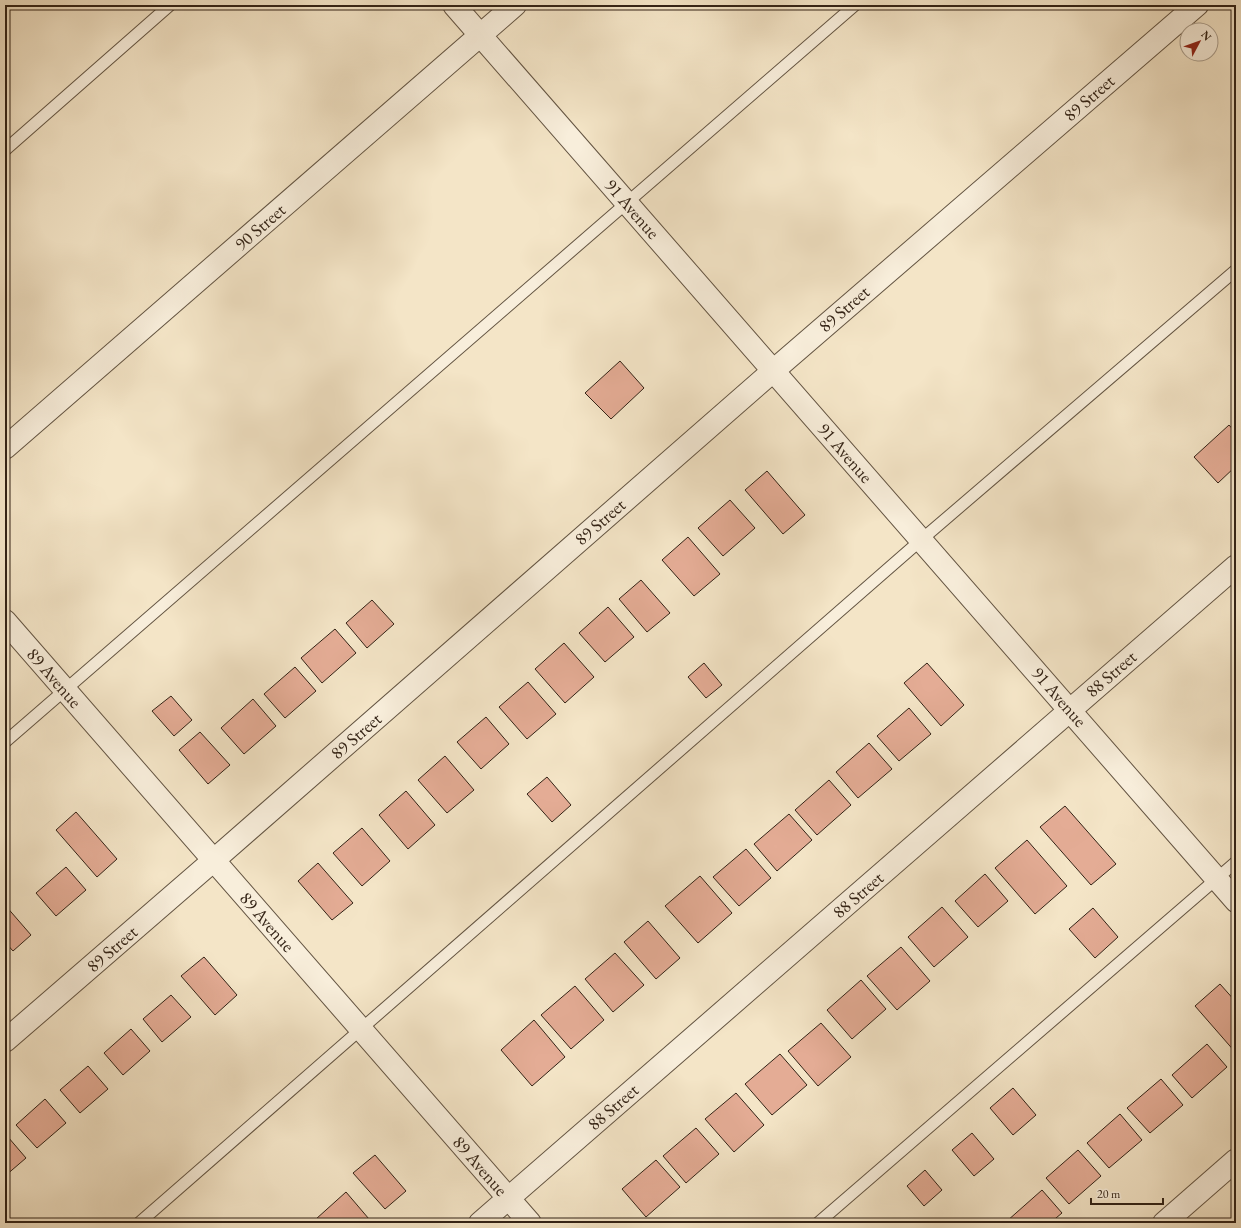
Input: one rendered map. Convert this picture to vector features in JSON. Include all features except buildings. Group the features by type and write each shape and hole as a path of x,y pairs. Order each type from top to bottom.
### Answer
{"street":[{"name":"91 Avenue","path":"454,5 1236,901"},
{"name":"90 Street","path":"5,448 516,5"},
{"name":"89 Street","path":"5,1041 772,371 1197,5"},
{"name":"88 Street","path":"480,1223 1236,566"},
{"name":"89 Avenue","path":"5,621 530,1223"},
{"path":"1164,1223 1236,1160"}],"lane":[{"path":"5,150 170,5"},
{"path":"5,742 855,5"},
{"path":"140,1223 921,540 1236,270"},
{"path":"818,1223 1236,862"}]}
